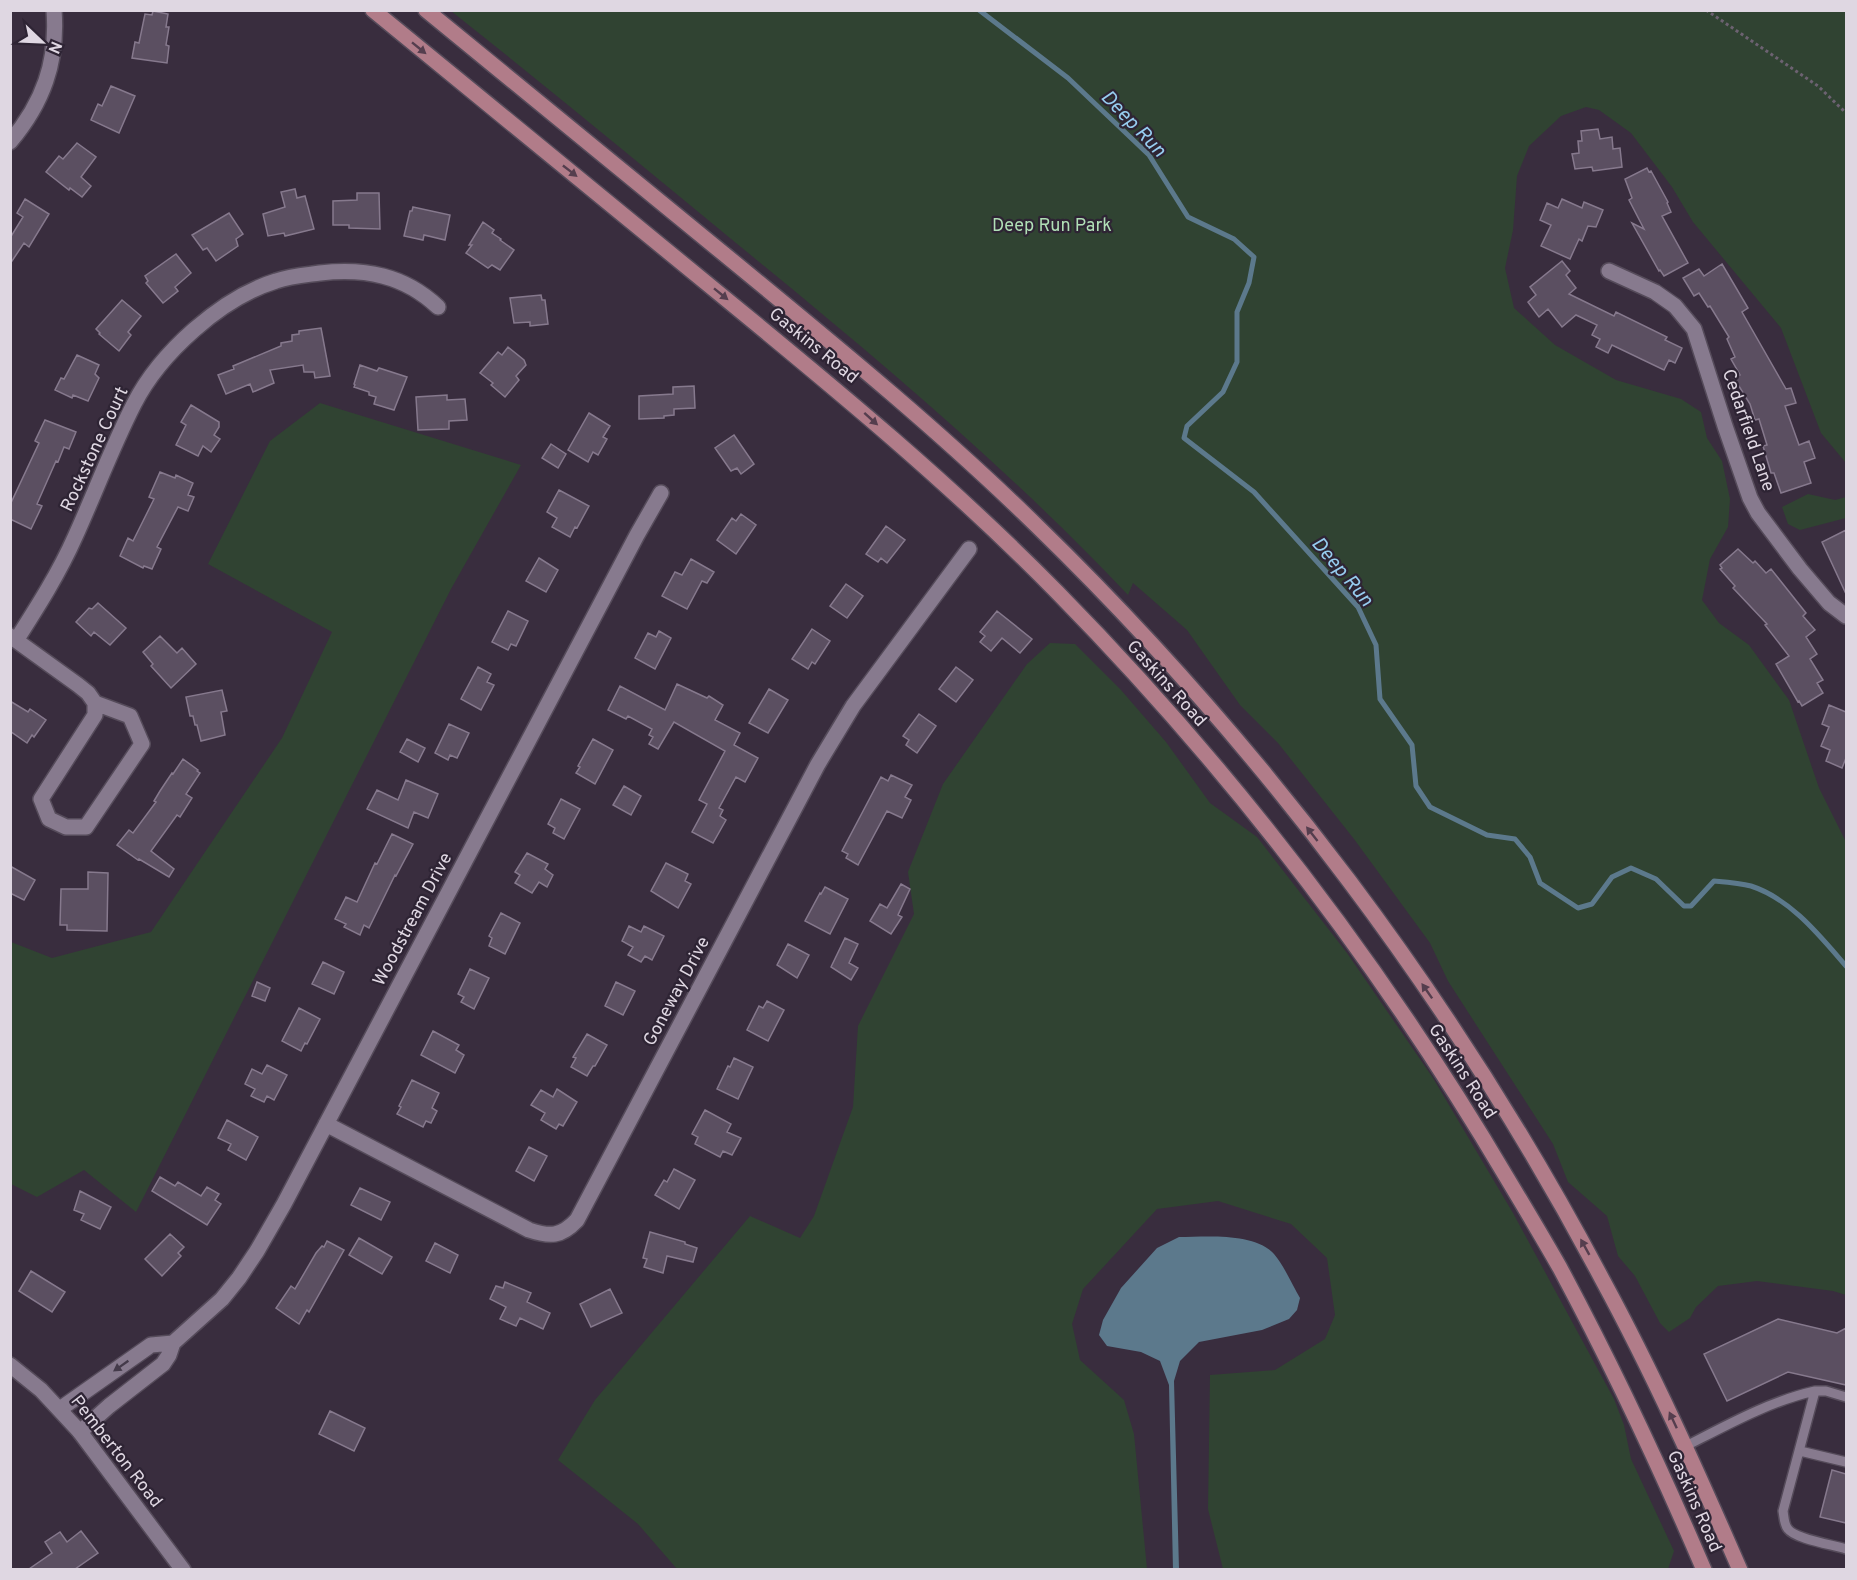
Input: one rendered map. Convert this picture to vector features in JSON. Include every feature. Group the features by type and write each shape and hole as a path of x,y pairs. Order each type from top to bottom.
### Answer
{"main road":[{"name":"Gaskins Road","path":"374,10 859,408 970,508 1057,592 1135,675 1225,779 1316,892 1381,981 1476,1126 1557,1263 1609,1363 1667,1483 1704,1569"},
{"name":"Gaskins Road","path":"426,10 848,356 928,425 1037,526 1106,596 1174,669 1249,756 1314,836 1386,932 1458,1036 1513,1122 1572,1223 1643,1358 1686,1446 1740,1569"}],"street":[{"path":"10,142 27,123 43,91 54,42 54,10"},
{"name":"Rockstone Court","path":"14,638 44,596 75,538 135,403 163,362 200,325 245,295 275,281 349,271 401,281 426,296 438,307"},
{"name":"Cedarfield Lane","path":"1609,271 1656,292 1675,306 1694,329 1750,498 1758,513 1800,569 1829,603 1846,616"},
{"name":"Woodstream Drive","path":"80,1432 163,1364 173,1343 222,1299 239,1278 268,1232 661,493"},
{"name":"Goneway Drive","path":"326,1124 529,1230 543,1235 558,1234 569,1229 577,1220 818,764 853,706 969,549"},
{"path":"14,638 88,693 95,703 96,716 41,799 48,819 66,827 86,827 141,744 130,716 95,703"},
{"name":"Woodstream Drive","path":"60,1408 151,1345 173,1343"},
{"name":"Pemberton Road","path":"10,1365 60,1408 183,1569"}],"lane":[{"path":"1815,1391 1784,1511 1787,1529 1794,1535 1846,1549"},
{"path":"1686,1446 1728,1424 1796,1395 1826,1391 1846,1397"},
{"path":"1800,1451 1846,1462"}],"path":[{"path":"1706,10 1818,86 1846,113"}],"green space":[{"name":"Deep Run Park","path":"451,11 1846,11 1846,463 1821,433 1781,328 1693,222 1672,187 1631,133 1599,110 1586,107 1561,116 1529,146 1517,176 1513,230 1505,268 1514,308 1555,345 1616,380 1681,399 1701,412 1707,438 1722,461 1730,499 1728,527 1710,559 1702,600 1719,623 1749,645 1789,700 1819,788 1846,842 1846,1295 1833,1291 1757,1281 1718,1286 1696,1307 1690,1318 1669,1332 1660,1323 1635,1276 1618,1256 1607,1216 1568,1182 1553,1144 1448,981 1430,943 1354,839 1278,743 1240,705 1187,630 1133,583 1128,595 1035,502 888,369"},
{"path":"320,403 521,465 451,589 136,1212 84,1170 37,1197 11,1184 11,942 52,958 151,932 282,738 332,632 208,564 270,441"},
{"path":"1808,494 1835,500 1846,497 1846,518 1800,530 1788,524 1782,507"},
{"path":"1050,643 1075,644 1121,690 1166,742 1210,803 1257,837 1347,953 1433,1078 1513,1213 1614,1399 1624,1425 1631,1459 1674,1551 1668,1569 1223,1569 1208,1509 1210,1375 1275,1370 1325,1339 1335,1315 1327,1258 1291,1224 1218,1201 1157,1209 1083,1289 1072,1324 1080,1360 1124,1400 1134,1434 1147,1569 677,1569 638,1524 558,1460 595,1400 750,1216 800,1238 814,1216 853,1107 858,1026 914,914 908,872 943,784 1027,664"}],"water":[{"path":"1179,1237 1229,1237 1255,1242 1265,1247 1277,1258 1300,1298 1297,1310 1289,1319 1262,1330 1199,1342 1180,1361 1174,1381 1179,1569 1173,1570 1169,1385 1160,1361 1141,1352 1107,1346 1099,1335 1103,1320 1121,1288 1157,1248"}],"building":[{"path":"153,11 168,14 167,63 132,58 135,42 139,43 145,14 152,15"},
{"path":"111,86 135,96 119,133 91,120 98,104 102,106"},
{"path":"1598,129 1600,139 1612,137 1613,149 1620,148 1622,167 1593,171 1592,167 1575,169 1572,154 1579,153 1578,141 1582,141 1581,131"},
{"path":"77,143 96,157 81,177 91,186 82,197 46,172 59,156 63,159"},
{"path":"1647,168 1649,172 1651,171 1668,202 1671,212 1662,216 1688,263 1664,276 1632,223 1644,229 1629,200 1632,198 1625,179"},
{"path":"295,189 297,198 305,196 314,229 285,236 284,233 268,236 263,214 285,207 281,192"},
{"path":"357,193 379,193 380,229 333,225 333,201 357,200"},
{"path":"25,199 49,214 29,247 24,243 10,264 10,238 23,217 17,213"},
{"path":"1562,199 1582,208 1584,202 1603,210 1596,227 1588,226 1582,241 1579,239 1570,259 1541,246 1551,225 1540,220 1547,203 1558,208"},
{"path":"413,207 450,215 445,240 424,235 423,240 404,236"},
{"path":"229,213 243,234 236,239 238,246 216,261 207,248 203,250 192,235"},
{"path":"483,222 494,230 492,233 514,250 500,270 492,265 488,268 466,253"},
{"path":"176,254 191,273 175,287 178,291 163,303 146,283 148,281 145,276"},
{"path":"1562,261 1570,271 1566,275 1576,288 1569,294 1614,316 1616,312 1667,337 1665,340 1682,348 1675,363 1669,360 1664,370 1612,345 1608,353 1596,347 1600,339 1592,335 1597,325 1576,315 1562,327 1548,309 1539,317 1528,302 1536,295 1530,287"},
{"path":"1722,264 1748,308 1742,312 1786,389 1791,388 1796,403 1785,406 1799,445 1809,441 1815,458 1804,462 1811,483 1781,493 1774,473 1771,473 1763,446 1767,445 1759,419 1755,420 1750,404 1734,378 1740,375 1731,359 1735,357 1727,339 1729,337 1710,306 1708,307 1699,293 1694,296 1683,278 1699,269 1704,276"},
{"path":"541,295 542,300 545,300 548,324 530,326 530,322 514,323 510,298"},
{"path":"122,300 141,316 128,332 131,335 119,351 96,329"},
{"path":"321,328 330,376 315,378 314,372 304,372 303,365 270,370 274,383 253,392 250,384 226,394 218,375 234,369 233,366 281,346 281,343 292,341 292,335 299,334 299,331"},
{"path":"508,347 524,360 526,365 516,376 519,380 505,397 480,373 498,352 502,355"},
{"path":"77,355 99,365 95,374 99,378 88,401 73,395 72,398 55,390"},
{"path":"360,365 407,377 394,410 374,404 376,397 354,387"},
{"path":"694,386 695,408 674,409 674,415 664,416 664,418 639,419 639,396 673,394 673,387"},
{"path":"447,395 447,400 465,399 467,420 449,421 449,429 418,430 416,397"},
{"path":"191,405 219,422 214,435 220,439 211,452 203,446 198,456 176,445 186,425 181,422"},
{"path":"589,413 610,426 603,437 607,439 598,455 593,452 588,462 568,450"},
{"path":"45,420 76,432 69,449 64,447 58,462 56,461 37,504 42,506 31,529 10,519 10,505 39,443 35,441"},
{"path":"734,435 754,464 741,474 737,468 731,471 715,448"},
{"path":"551,444 566,454 558,468 542,458"},
{"path":"160,472 175,478 176,475 193,483 188,495 194,497 188,511 178,507 157,547 161,549 152,569 144,566 143,568 120,556 128,538 133,541 154,499 149,497"},
{"path":"559,490 589,506 570,537 552,527 557,518 547,512"},
{"path":"741,514 756,525 736,554 717,540 732,518 736,521"},
{"path":"886,526 905,540 887,563 881,558 878,562 866,554"},
{"path":"1846,530 1846,594 1822,542"},
{"path":"1738,549 1753,563 1755,561 1766,573 1771,569 1806,613 1803,616 1815,630 1806,637 1817,654 1810,659 1823,680 1817,683 1823,693 1802,706 1776,664 1789,656 1765,625 1767,624 1733,588 1735,586 1720,569 1722,568 1720,565"},
{"path":"539,558 558,570 546,592 526,581"},
{"path":"691,559 714,572 707,583 702,581 687,609 662,596 675,572 682,575"},
{"path":"846,584 863,596 847,618 830,606"},
{"path":"98,603 126,628 110,645 94,632 91,636 76,622 89,608 92,609"},
{"path":"508,611 528,621 516,646 511,644 508,650 492,642"},
{"path":"997,611 1032,639 1020,653 1002,638 991,651 980,642 985,636 980,632"},
{"path":"812,629 830,641 815,664 812,662 808,669 792,659"},
{"path":"659,631 671,638 655,669 635,658 648,633 656,637"},
{"path":"160,636 177,653 182,648 196,664 171,688 151,666 153,664 143,652"},
{"path":"478,667 491,674 487,682 494,685 481,710 461,699"},
{"path":"956,667 973,680 956,702 939,689"},
{"path":"677,684 707,698 709,696 723,705 715,720 740,733 734,745 758,758 745,782 736,777 719,808 723,810 720,816 726,820 713,843 692,832 707,804 699,800 725,751 674,722 658,749 649,744 653,737 649,735 652,729 628,716 626,719 608,710 620,686 665,710"},
{"path":"769,689 788,700 768,733 749,723"},
{"path":"222,690 227,711 221,712 225,735 201,741 197,725 195,725 193,716 190,716 186,697"},
{"path":"10,701 28,712 30,709 46,720 27,743 10,731"},
{"path":"1829,705 1846,712 1846,758 1842,768 1826,761 1830,750 1821,746 1829,727 1822,724"},
{"path":"919,714 936,726 917,753 906,745 909,740 903,736"},
{"path":"449,724 469,733 457,758 450,755 448,760 435,753"},
{"path":"407,739 425,748 418,762 400,752"},
{"path":"593,739 613,750 595,784 576,773"},
{"path":"183,759 200,773 186,794 192,798 180,817 177,815 151,851 174,869 169,877 117,845 129,830 133,833"},
{"path":"891,775 912,785 905,797 911,800 902,818 887,811 858,865 846,858 848,854 842,851 881,777 888,781"},
{"path":"406,780 438,794 428,818 414,812 408,828 367,809 377,790 398,800"},
{"path":"624,786 641,796 631,815 613,805"},
{"path":"561,799 580,809 564,839 553,833 555,828 548,824"},
{"path":"392,834 413,844 369,928 364,925 360,935 344,927 346,924 335,919 346,897 357,902 375,863 377,864"},
{"path":"527,853 548,864 545,869 553,875 547,887 539,882 532,893 515,883 520,875 515,872"},
{"path":"666,863 688,874 685,881 691,884 678,908 651,891"},
{"path":"10,866 35,880 24,900 10,893"},
{"path":"88,872 108,873 107,931 67,930 67,925 60,925 61,889 88,889"},
{"path":"901,884 910,889 898,915 902,917 891,934 870,921 880,904 887,908"},
{"path":"825,887 848,899 830,934 805,921"},
{"path":"501,913 520,923 505,954 489,946 492,938 489,936"},
{"path":"629,926 641,932 644,926 664,936 652,960 645,956 641,962 628,955 633,947 622,941"},
{"path":"845,938 858,944 849,963 858,968 851,980 831,967"},
{"path":"788,944 809,955 797,978 777,965"},
{"path":"323,962 344,972 334,994 312,984"},
{"path":"470,969 489,978 474,1009 461,1002 464,997 458,994"},
{"path":"257,982 270,988 265,1001 252,996"},
{"path":"616,982 635,991 623,1015 605,1006"},
{"path":"767,1001 784,1010 768,1041 747,1030 759,1006 763,1008"},
{"path":"299,1008 320,1019 301,1051 282,1041"},
{"path":"433,1031 459,1045 456,1050 464,1055 455,1073 421,1055"},
{"path":"587,1034 607,1045 587,1076 571,1067 576,1058 573,1057"},
{"path":"734,1058 753,1067 738,1099 717,1089"},
{"path":"267,1065 287,1075 274,1100 267,1096 264,1102 251,1096 255,1089 245,1084 252,1069 262,1074"},
{"path":"412,1080 439,1093 432,1108 437,1111 431,1123 426,1121 423,1127 397,1114"},
{"path":"557,1089 577,1102 563,1126 559,1124 556,1129 541,1120 545,1113 531,1105 541,1090 553,1097"},
{"path":"705,1110 731,1124 727,1132 741,1138 732,1155 723,1151 720,1157 695,1144 698,1137 692,1134"},
{"path":"227,1120 258,1137 246,1160 228,1150 231,1144 218,1138"},
{"path":"529,1147 547,1156 534,1181 516,1171"},
{"path":"674,1169 695,1180 679,1209 655,1195 664,1180 667,1182"},
{"path":"160,1177 175,1186 178,1182 201,1196 207,1187 219,1194 215,1200 221,1204 207,1225 152,1191"},
{"path":"360,1188 390,1202 381,1220 351,1205"},
{"path":"80,1191 111,1207 100,1229 81,1220 84,1214 74,1210"},
{"path":"650,1232 685,1242 697,1248 693,1262 667,1256 663,1273 644,1267 647,1259 643,1258"},
{"path":"170,1234 184,1247 178,1253 181,1256 162,1276 145,1259"},
{"path":"359,1238 392,1257 382,1274 349,1255"},
{"path":"327,1241 344,1250 309,1312 307,1310 299,1324 276,1308 291,1286 295,1289 316,1253 322,1246 324,1247"},
{"path":"435,1243 458,1255 450,1273 426,1261"},
{"path":"31,1271 65,1292 52,1312 19,1291"},
{"path":"505,1282 531,1293 527,1302 550,1313 543,1329 520,1318 516,1326 500,1319 506,1307 490,1299 496,1286 503,1288"},
{"path":"610,1289 622,1313 591,1327 580,1304"},
{"path":"1778,1319 1837,1333 1846,1328 1846,1385 1788,1372 1727,1401 1704,1354"},
{"path":"330,1411 365,1428 354,1451 319,1434"},
{"path":"1832,1470 1846,1474 1846,1523 1820,1517"},
{"path":"81,1531 98,1553 75,1569 29,1569 52,1553 45,1542 60,1532 67,1542"}],"waterway":[{"name":"Deep Run","path":"979,10 1068,78 1149,155 1188,217 1234,239 1254,257 1249,283 1237,312 1237,362 1223,392 1187,426 1184,438 1254,492 1358,607 1376,645 1380,699 1412,745 1416,786 1430,807 1487,835 1515,839 1530,857 1540,883 1578,908 1592,904 1612,877 1631,868 1656,879 1684,906 1691,906 1714,881 1747,885 1765,892 1792,909 1846,966"}]}
